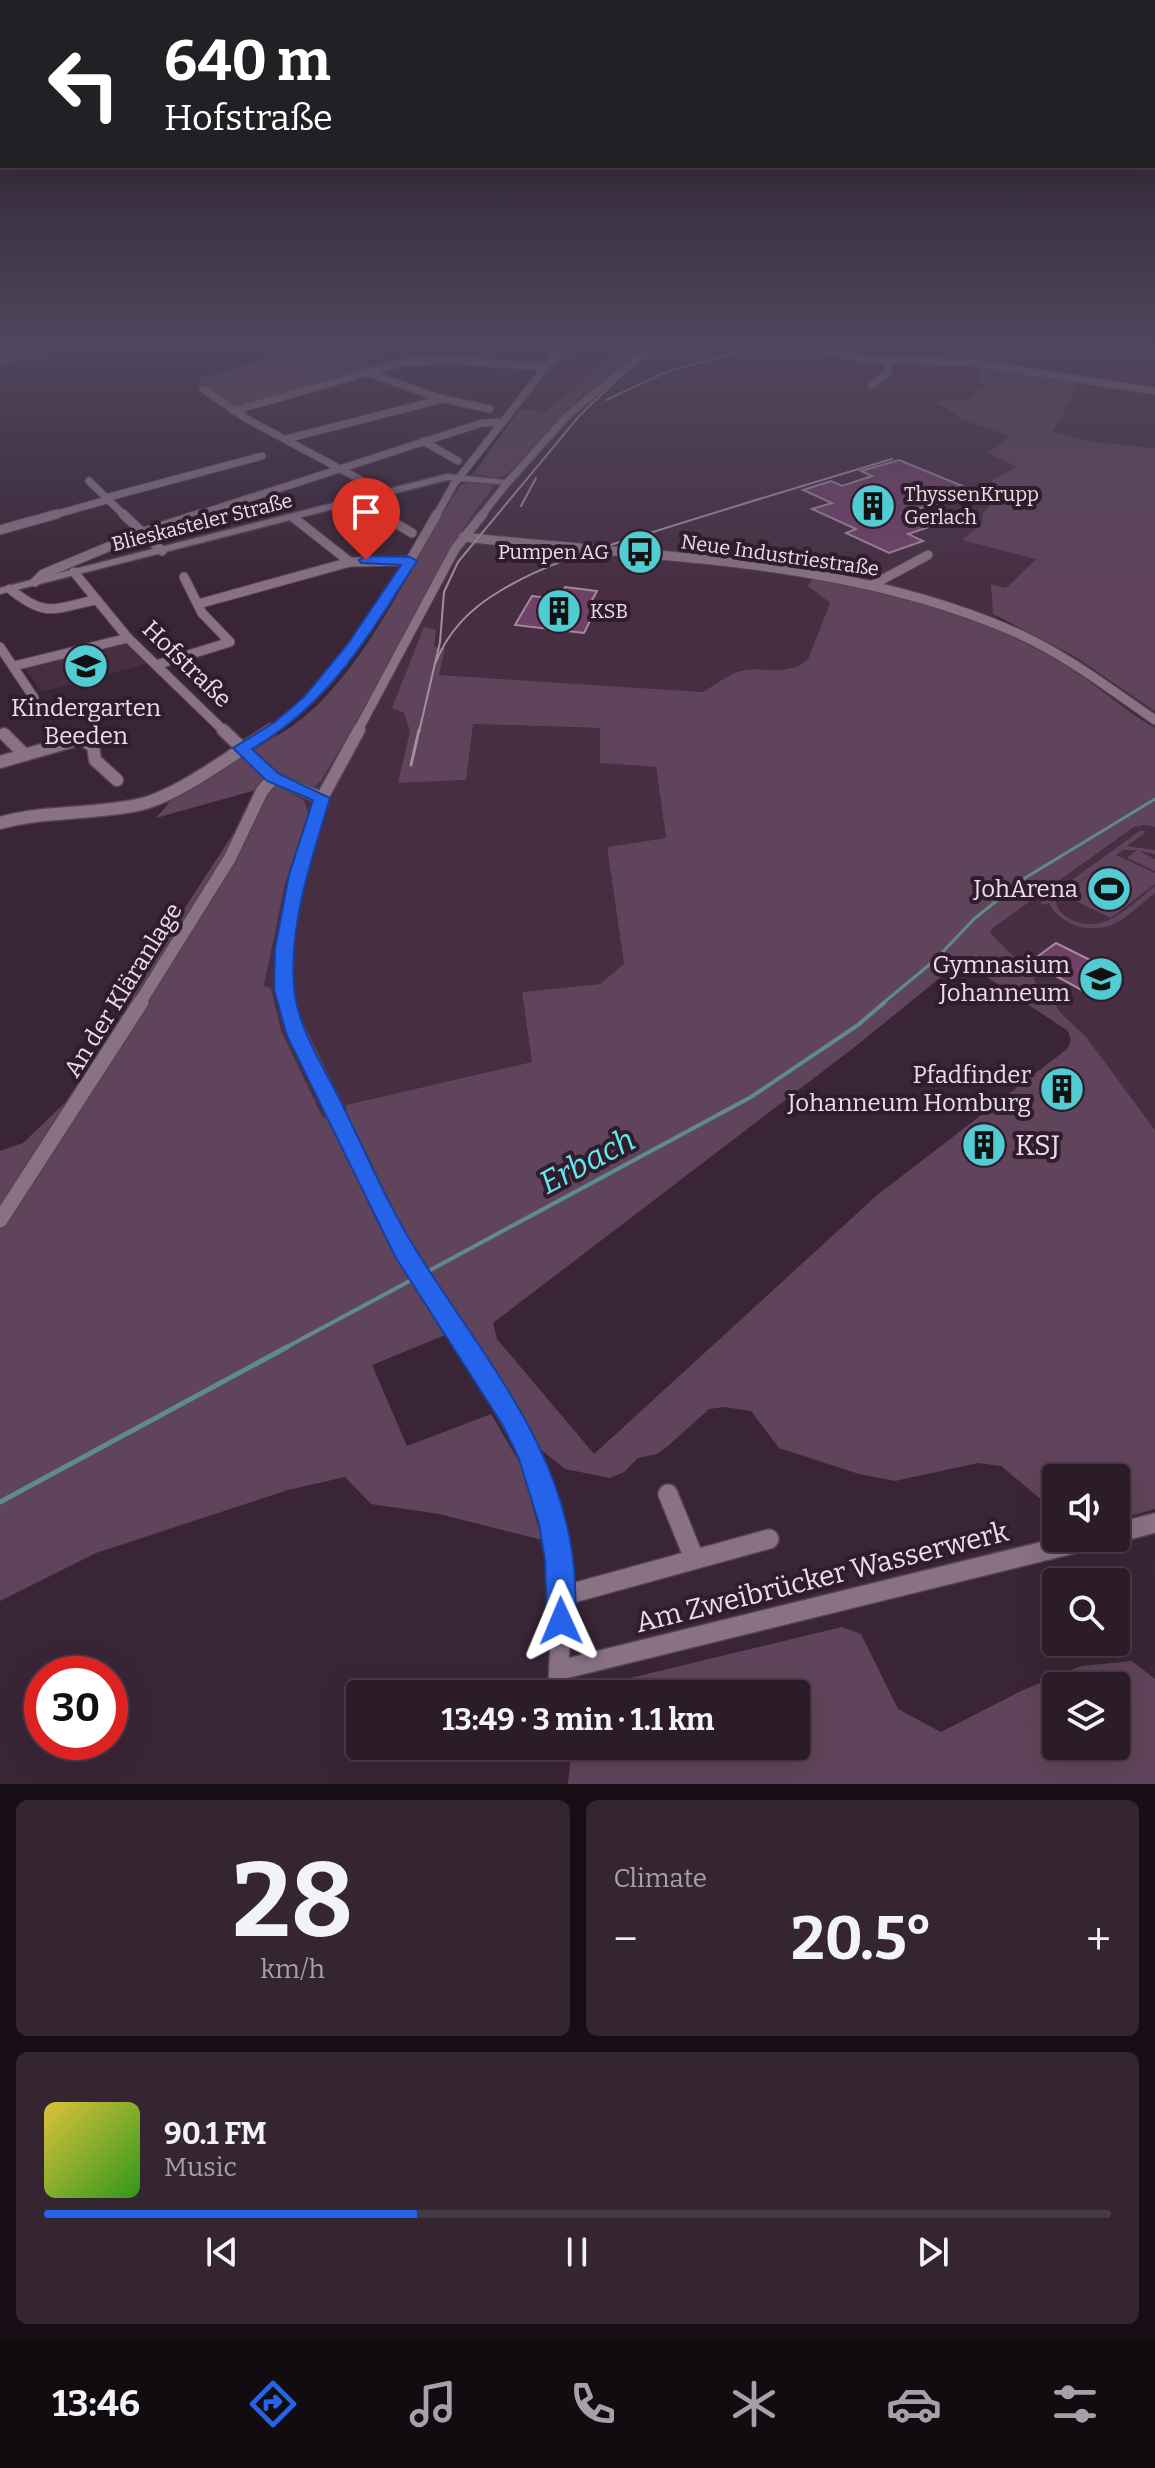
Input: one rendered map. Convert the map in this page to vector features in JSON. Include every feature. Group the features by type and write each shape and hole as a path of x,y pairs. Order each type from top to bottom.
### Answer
{"street":[{"path":"264,427 343,466 387,494"},
{"path":"286,439 332,427"},
{"path":"35,582 43,574 144,532 468,427"},
{"path":"2,820 109,810 145,803 173,790 281,725 309,700 353,648 410,561 459,477 499,427"},
{"path":"557,427 463,537 322,798 298,875 284,949 284,989 297,1036 409,1258 512,1417 531,1456 553,1524 562,1596 769,1539"},
{"path":"423,441 458,461"},
{"path":"0,530 262,456"},
{"name":"Blieskasteler Straße","path":"5,590 447,477 507,483"},
{"path":"89,481 162,551"},
{"path":"359,501 412,533"},
{"path":"294,518 350,562"},
{"name":"Neue Industriestraße","path":"463,537 769,568 874,584 949,605 1039,643 1096,677 1155,720"},
{"path":"874,584 928,555"},
{"path":"198,604 350,562 410,561"},
{"name":"Hofstraße","path":"74,572 128,638 273,778 322,798"},
{"path":"156,665 230,642 208,620 184,577"},
{"path":"5,590 33,608 52,609 95,600"},
{"path":"14,666 128,638"},
{"path":"0,647 34,698"},
{"path":"4,734 25,755"},
{"path":"0,762 72,739 85,740 93,746 95,760 117,780"},
{"name":"An der Kläranlage","path":"0,1220 92,1082 167,961 238,843 262,788 273,778"},
{"path":"668,1494 694,1558"},
{"path":"1130,1529 1155,1523"},
{"name":"Am Zweibrücker Wasserwerk","path":"562,1596 559,1678 1043,1552"}],"shaded area":[{"path":"507,427 551,427 506,475 498,478 473,474"},
{"path":"549,427 984,427 1011,437 1018,467 983,512 982,523 963,540 1036,558 1006,588 996,618 1074,656 1119,685 1155,711 1155,728 1058,661 984,624 808,586 830,603 808,659 802,666 741,670 703,692 439,675 444,648 433,647 393,708 404,713 411,731 399,783 466,780 472,724 600,728 600,763 656,767 666,838 607,848 624,964 600,984 522,992 532,1062 346,1105 347,1112 323,1118 281,1030 271,988 264,987 285,884 308,813 304,800 259,772 271,767 293,786 321,781 446,553 494,487 492,484"},
{"path":"984,427 1056,427 1053,432 1095,442 1155,448 1155,711 1074,656 993,614 991,584 1006,588 1036,559 962,540 982,523 983,513 998,495 992,480 1017,467 987,453 1011,437"},
{"path":"1055,427 1155,427 1155,448 1094,442 1052,432"},
{"path":"472,481 494,487 448,553 370,698 321,781 311,789 293,786 254,750 291,727 318,705 342,678 386,615 460,485"},
{"path":"813,578 909,599 970,619 1029,645 1071,669 1155,728 1155,827 1134,827 990,933 1034,977 1036,986 1052,997 1059,1011 1087,1038 1155,1130 1155,1509 1130,1516 1130,1464 1042,1464 1042,1500 1001,1466 978,1463 895,1481 859,1474 779,1448 751,1411 724,1407 709,1409 657,1454 638,1458 624,1472 610,1478 565,1469 540,1449 465,1323 445,1335 372,1365 407,1446 491,1414 521,1465 542,1540 439,1514 371,1504 345,1477 288,1490 96,1553 0,1601 0,1151 23,1143 67,1101 95,1089 152,996 136,1002 128,995 233,834 245,824 256,790 156,818 173,798 242,756 304,800 308,813 285,884 264,986 271,988 281,1030 323,1118 347,1112 346,1105 532,1062 522,992 600,984 624,964 607,847 666,838 656,767 600,763 600,728 473,724 466,780 398,783 410,731 404,713 392,708 424,627 436,630 434,647 445,648 439,675 703,692 740,671 787,669 802,664 808,659 830,603 808,586","holes":["962,965 973,968 1068,1031 1071,1040 1067,1049 876,1196 594,1454 497,1339 493,1323 856,1046 952,968"]},
{"name":"Kindergarten Beeden","path":"125,642 146,664 42,692 24,667"},
{"name":"Gymnasium Johanneum","path":"1134,827 1155,827 1155,1130 1087,1038 1059,1011 1052,997 1036,986 1034,977 989,934 993,928"},
{"path":"1141,830 1146,832 1127,846 1155,850 1155,854 1139,851 1155,859 1155,871 1127,858 1137,850 1123,850 1056,899 1058,908 1067,917 1082,924 1094,924 1126,910 1155,886 1155,893 1127,916 1101,928 1083,927 1067,921 1049,903 1040,903"},
{"name":"JohArena","path":"1116,855 1155,873 1155,884 1111,918 1063,895"},
{"path":"842,1627 861,1634 898,1709 941,1732 1042,1682 1042,1760 1130,1760 1130,1672 1067,1672 1081,1666 1132,1661 1155,1679 1155,1784 568,1784 571,1760 810,1760 810,1680 622,1680"}],"building":[{"name":"ThyssenKrupp Gerlach","path":"899,460 977,492 903,513 932,526 908,534 923,541 889,553 846,533 856,529 812,509 832,503 803,490 831,481 842,486 872,476 861,471"},
{"name":"KSB","path":"565,587 597,591 591,602 599,603 584,633 515,625 532,596 559,599"},
{"path":"1056,943 1117,975 1091,995 1030,962"},
{"name":"Pfadfinder Johanneum Homburg","path":"1056,1078 1073,1085 1080,1092 1069,1102 1044,1087"},
{"name":"KSJ","path":"968,1138 997,1139 998,1156 984,1156 983,1151 971,1151"}],"waterway":[{"name":"Erbach","path":"882,1004 935,960 974,919 1025,878 1155,799"},
{"name":"Erbach","path":"423,1274 751,1097 858,1025 885,1002"},
{"name":"Erbach","path":"283,1349 417,1277"},
{"name":"Erbach","path":"0,1502 287,1347"}],"railway":[{"path":"419,732 440,642 444,592 458,562 570,427"},
{"path":"436,662 447,640 470,613 500,591 536,572 594,550 892,459"},
{"path":"521,506 536,478"},
{"path":"411,765 419,730"}],"place":[{"name":"ThyssenKrupp Gerlach","path":"873,506"},
{"name":"Pumpen AG","path":"640,552"},
{"name":"KSB","path":"559,611"},
{"name":"Kindergarten Beeden","path":"86,666"},
{"name":"JohArena","path":"1109,889"},
{"name":"Gymnasium Johanneum","path":"1101,979"},
{"name":"Pfadfinder Johanneum Homburg","path":"1062,1089"},
{"name":"KSJ","path":"984,1145"}],"route":[{"path":"366,560 410,561 353,648 309,700 281,725 241,748 273,778 303,793 322,798 298,875 284,949 284,989 297,1036 405,1252 512,1417 531,1456 545,1495 560,1560 561,1621"}]}
